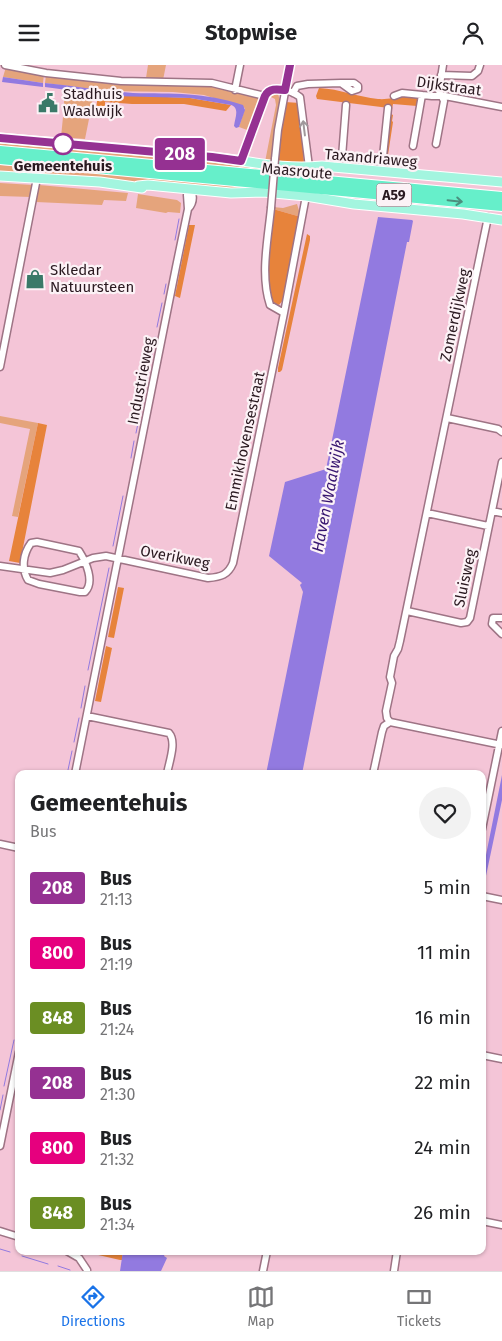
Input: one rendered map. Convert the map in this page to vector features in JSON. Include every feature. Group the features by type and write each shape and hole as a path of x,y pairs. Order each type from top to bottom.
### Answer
{"highway":[{"name":"Maasroute","path":"0,151 502,197"},
{"name":"Maasroute","path":"0,159 502,206"}],"main road":[{"name":"Taxandriaweg","path":"0,138 193,155 265,165 322,166 502,182"},
{"path":"0,176 138,186 148,185 190,193 262,192 502,220"}],"street":[{"path":"5,65 46,73 121,81 204,83 265,96"},
{"path":"235,90 240,65"},
{"path":"284,313 270,305 266,288 266,266 275,159 290,65"},
{"path":"436,143 444,101 439,91 443,65"},
{"path":"442,75 472,76 478,71 480,65"},
{"path":"293,93 297,86 341,83"},
{"path":"241,161 268,91 285,90 300,97 309,167"},
{"name":"Dijkstraat","path":"394,96 402,93 441,96 502,107"},
{"path":"413,146 422,95"},
{"name":"Taxandriaweg","path":"346,105 342,157 344,159 383,162"},
{"path":"382,172 388,108"},
{"path":"0,367 37,178"},
{"name":"Industrieweg","path":"76,770 188,209 186,205 190,193"},
{"name":"Emmikhovensestraat","path":"226,574 233,563 306,197"},
{"name":"Zomerdijkweg","path":"447,419 488,217"},
{"path":"390,722 386,711 392,683 390,677 394,656 398,649 447,419 498,429 502,432"},
{"name":"Sluisweg","path":"406,611 461,623 467,622 470,618 502,463"},
{"path":"492,511 502,513"},
{"path":"427,513 488,526"},
{"path":"37,542 79,551 90,578 88,588 84,592 31,581 26,577 24,571 23,565 27,549 31,543 37,542"},
{"path":"0,566 24,571 56,573 93,558 118,558"},
{"name":"Overikweg","path":"118,558 208,578 220,577 226,574"},
{"path":"502,618 494,618 492,624 502,634"},
{"path":"87,715 170,733 172,745 168,770"},
{"path":"375,770 382,732 384,726 390,722 501,745"},
{"path":"486,811 501,745 502,731"},
{"path":"0,844 15,847"},
{"path":"486,897 502,900"},
{"path":"486,1056 502,1059"},
{"path":"0,1146 15,1072"},
{"path":"486,1222 502,1225"},
{"path":"0,1231 15,1236"},
{"path":"74,1255 79,1258 87,1270"},
{"path":"263,1271 266,1255"},
{"path":"394,1271 396,1255"}],"shaded area":[{"path":"148,65 166,65 163,80 147,80"},
{"path":"6,67 44,74 43,83 3,77"},
{"path":"46,75 203,84 259,97 260,101 250,131 239,127 245,108 204,95 173,92 107,91 45,83"},
{"path":"319,88 378,99 418,96 417,106 393,104 391,114 393,115 393,122 388,155 391,156 390,167 383,167 389,108 317,99 316,96"},
{"path":"65,89 94,94 89,117 63,115"},
{"path":"270,93 278,94 280,100 273,158 271,162 265,162 276,105 275,99 269,96"},
{"path":"98,94 190,98 231,105 226,111 184,104 105,102 105,106 102,106 101,116 104,116 104,118 95,117"},
{"path":"285,102 300,103 304,163 278,163"},
{"path":"63,117 89,119 85,139 61,137"},
{"path":"0,140 226,161 279,168 279,171 0,147"},
{"path":"0,165 271,189 206,188 0,172"},
{"path":"0,183 33,185 31,197 0,196"},
{"path":"39,185 128,193 126,201 104,200 102,205 36,202"},
{"path":"138,194 177,200 181,203 180,213 166,213 136,208"},
{"path":"297,204 301,217 273,209 273,207 283,208"},
{"path":"273,209 301,217 284,299 279,305 270,298 268,290 268,255"},
{"path":"189,225 195,225 180,298 175,296"},
{"path":"307,234 310,236 310,240 282,370 278,372 278,368"},
{"path":"0,416 38,423 18,517 12,516 30,429 0,423"},
{"path":"38,423 47,425 20,563 9,561"},
{"path":"118,587 124,588 114,638 108,637"},
{"path":"106,646 112,648 101,702 95,701"},
{"path":"98,1255 123,1255 122,1260"}],"water":[{"path":"3,77 43,83 43,87 2,82"},
{"path":"45,83 133,93 202,96 243,105 245,110 239,127 236,128 234,126 236,111 234,106 231,105 190,98 112,96 45,87"},
{"name":"Haven Waalwijk","path":"378,217 412,220 303,770 267,770 303,592 300,585 302,583 269,556 285,482 326,469"},
{"path":"502,775 502,800 486,876 486,855"},
{"path":"122,1255 164,1255 167,1258 161,1271 120,1271"}],"waterway":[{"path":"175,240 179,219"},
{"path":"164,294 166,284"},
{"path":"157,327 162,303"},
{"path":"150,363 155,337"},
{"path":"145,387 149,371"},
{"path":"136,433 144,395"},
{"path":"131,458 134,441"},
{"path":"113,546 123,496"},
{"path":"88,670 109,568"},
{"path":"81,708 85,686"},
{"path":"74,742 79,718"},
{"path":"68,770 72,751"},
{"path":"4,1086 14,1040"},
{"path":"0,1110 3,1095"},
{"path":"0,1249 10,1252"},
{"path":"22,1256 48,1264"},
{"path":"58,1266 70,1270"}],"bus line":[{"name":"208","path":"0,138 241,161 266,93 277,89 285,90 290,65"}],"place":[{"name":"Stadhuis Waalwijk","path":"48,103"},
{"name":"Gemeentehuis","path":"63,144"},
{"name":"Skledar Natuursteen","path":"35,279"}]}
